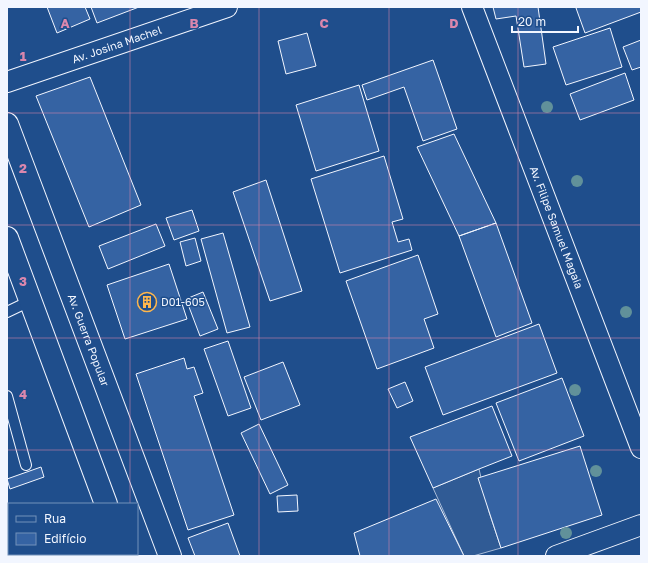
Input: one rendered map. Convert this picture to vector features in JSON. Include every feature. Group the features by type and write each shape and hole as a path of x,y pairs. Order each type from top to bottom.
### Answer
{"main road":[{"name":"Av. Guerra Popular","path":"7,124 170,556"},
{"path":"7,238 106,503"}],"street":[{"name":"Av. Josina Machel","path":"7,82 227,7"},
{"name":"Av. Filipe Samuel Magaia","path":"472,7 641,448"},
{"path":"556,556 641,525"}],"lane":[{"path":"7,312 30,301"},
{"path":"7,396 26,465"}],"shaded area":[{"path":"479,469 489,512 501,548 473,556 464,556 433,488"}],"building":[{"path":"47,7 85,7 90,19 57,33"},
{"path":"91,7 139,7 97,23"},
{"path":"493,7 538,7 546,64 524,67 516,16 496,19"},
{"path":"641,7 641,12 585,33 576,8"},
{"path":"610,28 622,67 566,85 553,47"},
{"path":"307,33 316,66 286,74 278,41"},
{"path":"641,40 641,67 632,70 623,47"},
{"path":"433,60 457,129 423,141 404,87 367,100 362,85"},
{"path":"625,73 634,100 580,120 570,94"},
{"path":"90,77 141,205 89,227 36,96"},
{"path":"359,85 379,151 316,171 296,105"},
{"path":"454,134 496,223 459,236 417,147"},
{"path":"384,156 403,219 392,222 398,242 409,239 412,250 340,273 311,179"},
{"path":"266,180 302,291 270,301 233,192"},
{"path":"192,210 199,231 174,240 166,218"},
{"path":"496,223 532,323 496,337 459,236"},
{"path":"156,224 165,246 108,269 99,246"},
{"path":"223,233 250,327 227,333 201,239"},
{"path":"195,238 201,261 186,266 180,242"},
{"path":"418,255 438,314 424,319 434,348 377,369 346,281"},
{"name":"D01-605","path":"169,264 187,319 125,339 107,285"},
{"path":"203,292 218,329 200,336 186,299"},
{"path":"539,324 557,373 443,415 425,367"},
{"path":"228,341 251,408 228,416 204,349"},
{"path":"184,358 187,369 194,367 203,393 194,396 234,515 188,530 136,374"},
{"path":"283,362 300,405 261,420 244,377"},
{"path":"562,378 584,436 519,461 496,403"},
{"path":"405,382 413,401 397,408 388,389"},
{"path":"492,406 512,456 433,488 410,437"},
{"path":"259,424 288,485 270,494 241,433"},
{"path":"580,446 602,515 501,548 478,478"},
{"path":"41,467 44,477 10,489 7,479"},
{"path":"297,495 298,511 278,512 277,496"},
{"path":"436,499 464,556 360,556 354,533"},
{"path":"228,523 240,556 195,556 188,538"}],"place":[{"name":"D01-605","path":"147,302"}]}
